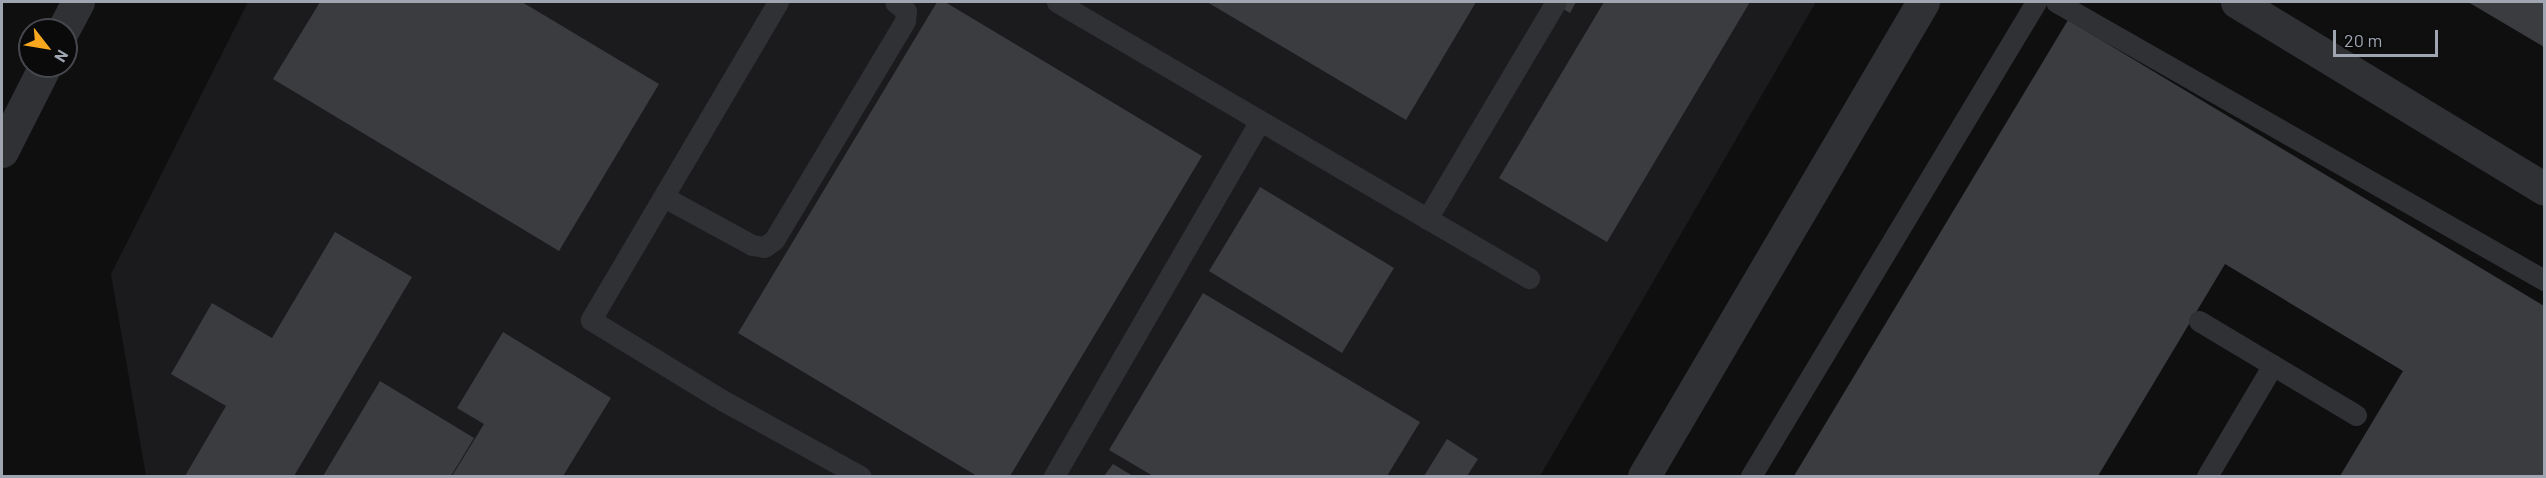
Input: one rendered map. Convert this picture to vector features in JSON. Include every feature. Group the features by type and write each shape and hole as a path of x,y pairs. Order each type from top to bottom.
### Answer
{"street":[{"path":"69,18 78,2"},
{"path":"1644,477 1923,2"},
{"path":"2237,2 2544,189"},
{"path":"2,152 39,78"}],"lane":[{"path":"778,2 591,320 722,400 860,477"},
{"path":"664,197 752,245 764,247 774,240 905,21 906,10 895,2"},
{"path":"1057,2 1529,278"},
{"path":"1427,219 1556,2"},
{"path":"1751,477 2036,2"},
{"path":"2056,2 2544,280"},
{"path":"1054,477 1259,122"},
{"path":"2199,321 2356,415"},
{"path":"2207,477 2273,365"}],"shaded area":[{"path":"248,2 1816,2 1540,476 146,476 111,274"}],"building":[{"path":"320,2 522,2 659,84 559,251 273,79"},
{"path":"937,2 945,2 1202,156 1010,476 977,476 738,333"},
{"path":"1207,2 1476,2 1406,120"},
{"path":"1551,2 1576,2 1570,13"},
{"path":"1604,2 1750,2 1607,242 1499,178"},
{"path":"2468,2 2544,2 2544,47"},
{"path":"2068,20 2544,306 2544,476 2340,476 2403,371 2225,264 2098,476 1794,476"},
{"path":"1260,187 1394,268 1342,353 1209,271"},
{"path":"335,232 412,277 294,476 185,476 226,406 171,374 212,303 272,338"},
{"path":"1203,293 1420,422 1387,476 1153,476 1109,450"},
{"path":"503,332 611,398 563,476 452,476 484,424 457,408"},
{"path":"380,381 474,438 451,476 323,476"},
{"path":"1447,439 1478,459 1467,476 1424,476"},
{"path":"1113,464 1133,476 1104,476"}]}
